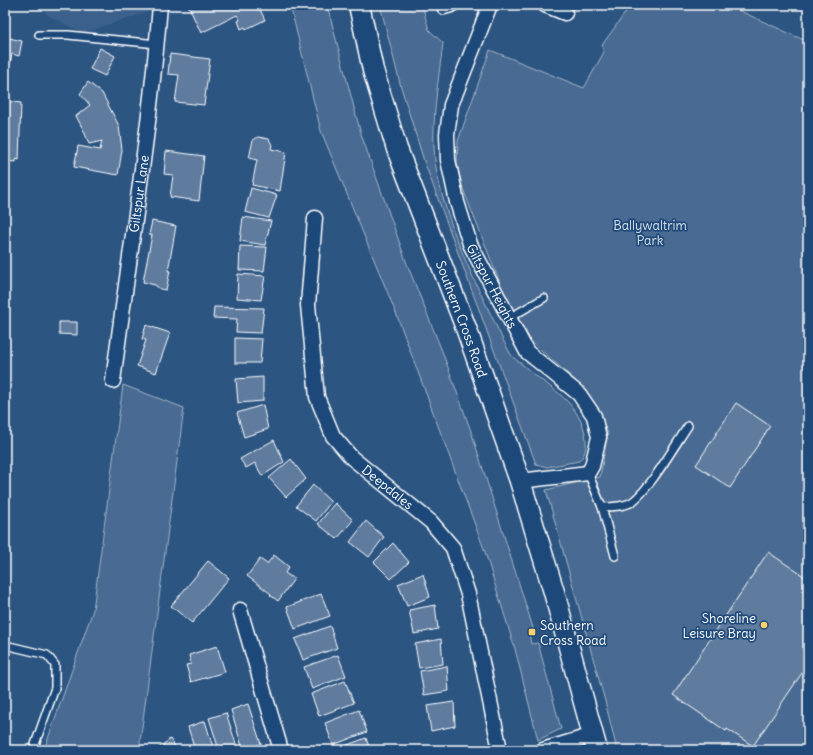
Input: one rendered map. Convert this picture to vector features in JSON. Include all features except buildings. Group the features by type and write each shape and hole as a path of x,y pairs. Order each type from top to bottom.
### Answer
{"main road":[{"name":"Southern Cross Road","path":"359,5 373,70 397,149 466,328 520,481 554,592 595,742"}],"street":[{"name":"Giltspur Lane","path":"113,381 157,44 160,5"},
{"name":"Giltspur Heights","path":"490,5 451,105 447,134 448,160 457,202 470,244 527,352 580,394 594,416 599,437 592,466 588,473"},
{"path":"545,5 565,14"},
{"name":"Deepdales","path":"315,218 308,304 317,397 333,436 352,458 431,522 452,548 468,594 500,750"},
{"path":"520,481 588,473"},
{"path":"240,610 281,750"},
{"path":"543,750 595,742"}],"lane":[{"path":"39,35 68,35 157,44"},
{"path":"509,318 544,298"},
{"path":"602,507 615,507 630,503 646,490 688,426"},
{"path":"588,473 602,507 615,556"},
{"path":"5,645 48,655 55,665 55,688 33,750"}],"shaded area":[{"path":"41,5 148,5 148,12 83,33 47,15"}],"green space":[{"path":"290,5 327,5 361,134 407,264 442,351 471,431 534,631 529,633 531,644 538,643 561,729 538,740 515,649 484,549 396,313 321,131"},
{"path":"380,5 422,5 429,30 443,43 434,125 435,158 441,192 467,263 510,353 516,360 560,394 575,411 581,421 585,433 586,445 584,455 579,461 547,467 536,464 424,161 401,87"},
{"name":"Ballywaltrim Park","path":"631,5 727,5 808,42 808,750 617,750 605,701 546,490 600,477 608,433 586,390 531,341 504,293 463,189 457,164 458,141 490,50 584,88 604,52 602,45"},
{"path":"123,385 184,408 139,750 44,750 93,610"}],"place":[{"name":"Shoreline Leisure Bray","path":"764,625"},
{"name":"Southern Cross Road","path":"532,632"}]}
